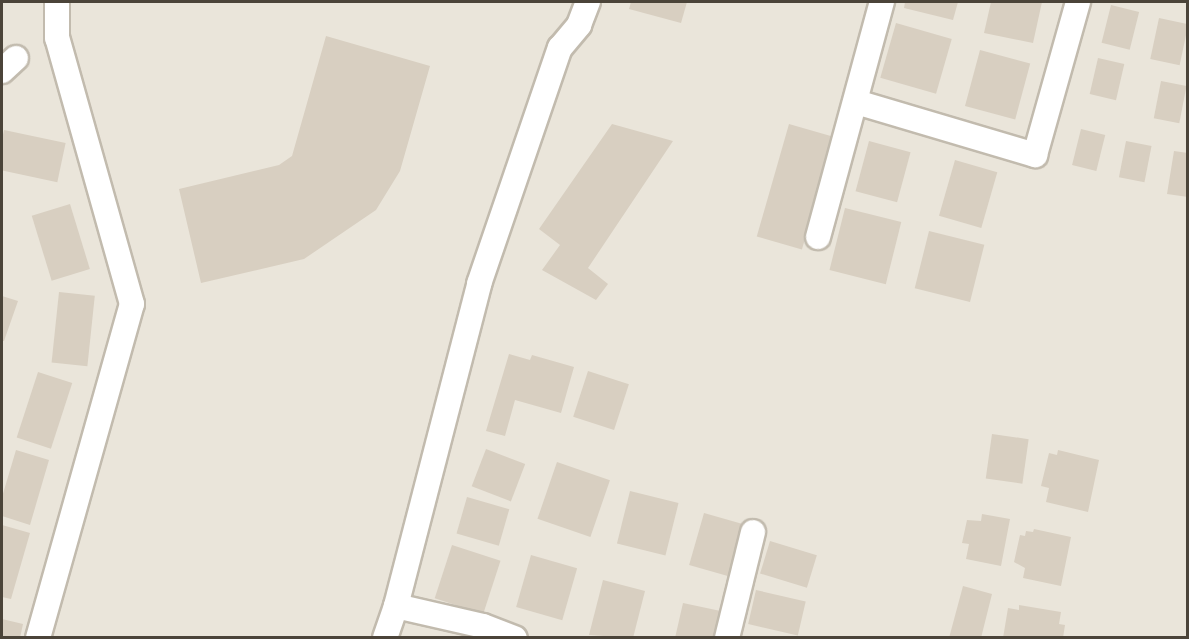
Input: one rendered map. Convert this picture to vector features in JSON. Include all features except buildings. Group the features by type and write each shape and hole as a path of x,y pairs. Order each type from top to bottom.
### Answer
{"street":[{"path":"38,638 132,304 57,38 57,2"},
{"path":"385,638 396,606 479,284 560,48 579,25 588,2"},
{"path":"818,237 882,2"},
{"path":"856,102 1035,155 1078,2"},
{"path":"727,638 753,532"},
{"path":"396,606 483,626 515,638"}],"shaded area":[{"path":"2,2 1187,2 1187,637 2,637"}]}
